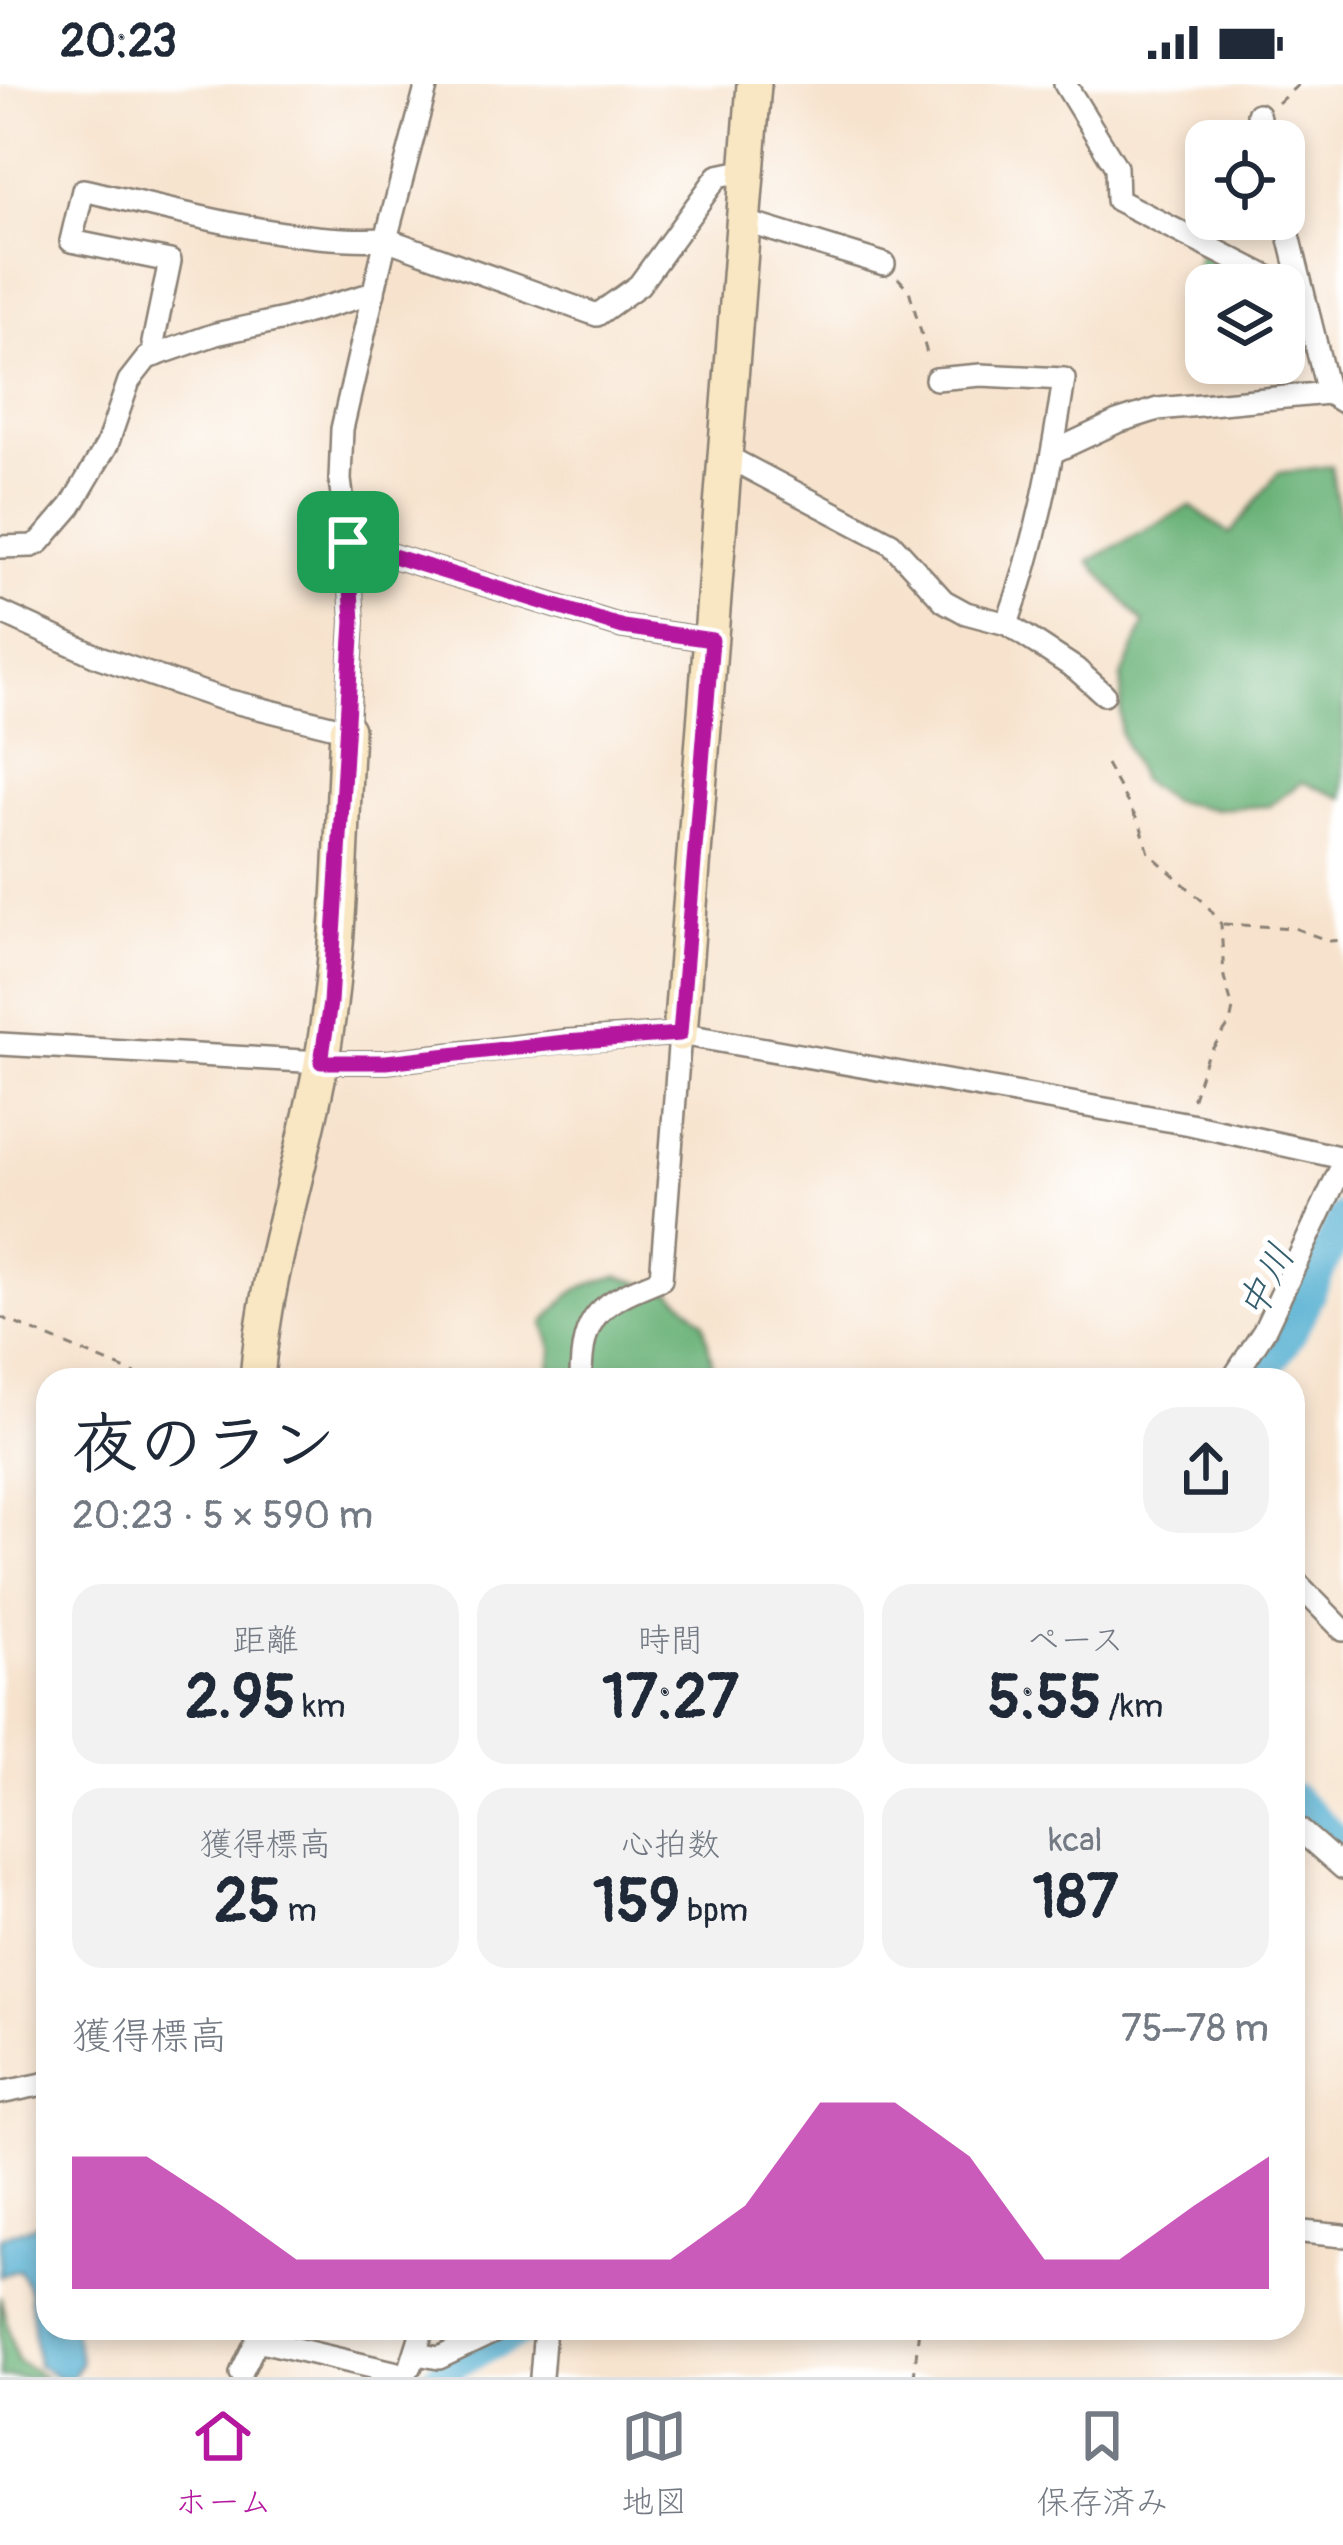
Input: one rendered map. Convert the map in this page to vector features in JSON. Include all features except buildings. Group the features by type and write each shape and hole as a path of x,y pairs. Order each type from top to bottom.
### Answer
{"street":[{"path":"258,1368 270,1278 321,1062 330,1003 353,621 340,480 342,429 427,84"},
{"path":"582,1368 584,1334 599,1311 614,1299 661,1279 754,84"},
{"path":"1065,84 1116,167 1117,200 1243,264"},
{"path":"1258,114 1260,120"},
{"path":"157,355 153,343 170,261 71,241 83,190 248,226 356,240 386,239 597,315 639,285 718,176 747,170"},
{"path":"743,221 884,264"},
{"path":"0,547 40,542 71,506 107,445 129,381 147,358 216,334 374,293"},
{"path":"1053,452 1158,409 1335,397 1305,324"},
{"path":"936,379 981,375 1064,379 1031,547 1007,624"},
{"path":"726,456 891,542 944,601 966,614 1007,624 1076,669 1104,694"},
{"path":"348,542 623,627 712,640"},
{"path":"0,612 99,657 222,699 347,730"},
{"path":"0,1043 386,1062 680,1034 1190,1124 1343,1161 1264,1331 1240,1368"},
{"path":"1305,1591 1343,1630"},
{"path":"1305,1835 1343,1868"},
{"path":"0,2092 36,2085"},
{"path":"1305,2232 1343,2236"},
{"path":"241,2373 257,2340 410,2369 477,2340"},
{"path":"410,2369 419,2340"},
{"path":"541,2377 544,2340"}],"path":[{"path":"1258,114 1271,109 1299,84"},
{"path":"884,264 910,290 936,379"},
{"path":"1106,764 1142,826 1149,853 1206,904 1221,924 1223,977 1233,1010 1230,1023 1206,1058 1191,1098 1190,1124"},
{"path":"1221,924 1294,928 1329,941 1343,940"},
{"path":"0,1317 121,1368"},
{"path":"914,2377 918,2340"}],"green space":[{"path":"1200,252 1224,264 1197,264"},
{"path":"1331,466 1343,541 1343,798 1302,782 1269,806 1212,809 1171,801 1140,780 1120,732 1122,677 1144,624 1089,561 1190,506 1230,534 1278,473"},
{"path":"618,1276 672,1292 703,1321 713,1368 549,1368 553,1351 544,1324 575,1291"},
{"path":"0,2296 17,2361 46,2377 0,2377"}],"water":[{"path":"36,2224 36,2340 76,2340 81,2361 72,2377 59,2377 37,2365 29,2290 19,2270 0,2276 0,2237"}],"waterway":[{"name":"中川","path":"1266,1368 1291,1331 1343,1218"},
{"path":"1305,1811 1343,1847"},
{"name":"中川","path":"438,2377 457,2360 500,2340"}],"route":[{"path":"348,542 623,627 712,640 680,1034 386,1062 321,1062 330,1003 353,621 348,542"}]}
